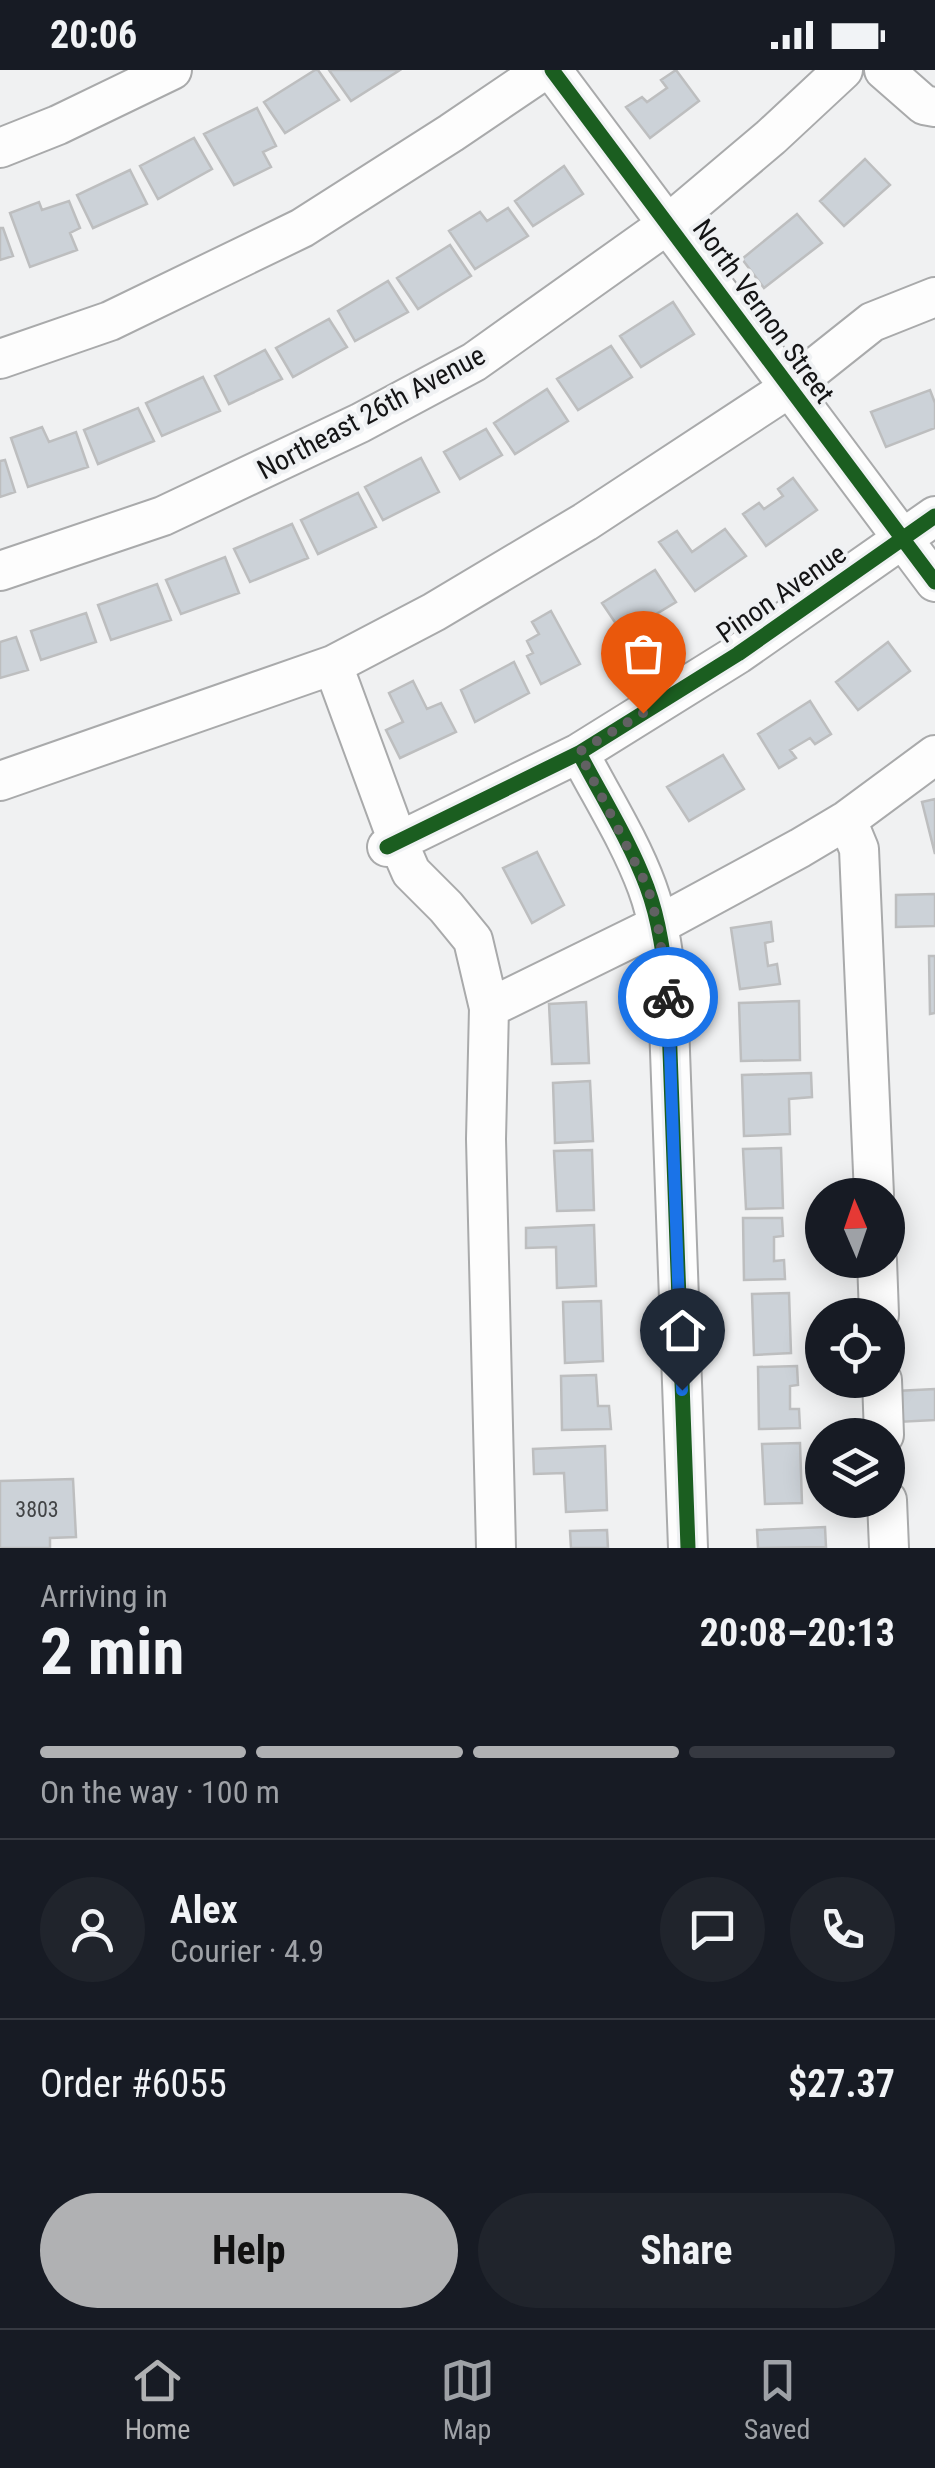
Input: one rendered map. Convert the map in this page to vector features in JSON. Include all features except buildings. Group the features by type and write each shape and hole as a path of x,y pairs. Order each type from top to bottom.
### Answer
{"street":[{"path":"0,148 58,125 172,70"},
{"path":"0,359 110,321 302,228 544,70"},
{"name":"North Vernon Street","path":"552,70 935,582"},
{"name":"Northeast 26th Avenue","path":"0,571 163,516 360,423 474,362 668,224 772,137 843,70"},
{"path":"884,70 924,104 935,107"},
{"path":"0,781 333,665 434,612 585,522 789,388 872,322 935,297"},
{"name":"Pinon Avenue","path":"392,845 579,752 738,654 935,516"},
{"path":"333,665 392,845 411,872 473,940 489,1008 486,1139 496,1548"},
{"path":"579,752 648,888 658,925 668,996 688,1548"},
{"path":"489,1008 658,925 847,820 935,755"},
{"path":"847,820 859,849 873,1178"},
{"path":"888,1518 889,1548"}],"cycle path":[{"path":"552,70 935,582"},
{"path":"387,847 579,753 738,654 935,516"},
{"path":"579,753 640,870 663,954 668,996 688,1548"}],"way so far":[{"path":"643,713 579,752 648,888 658,925 668,997"}],"route":[{"path":"668,997 682,1390"}]}
